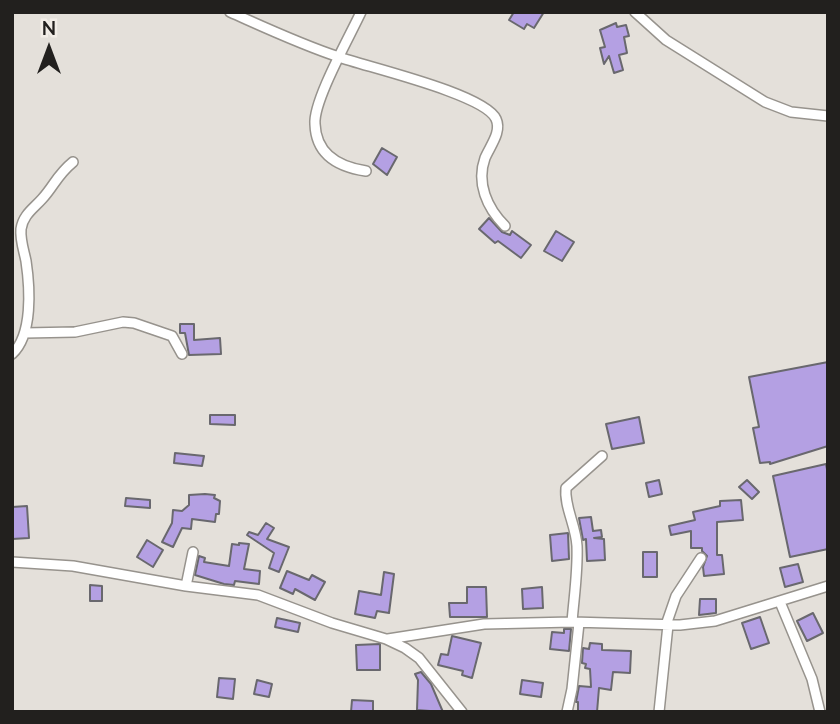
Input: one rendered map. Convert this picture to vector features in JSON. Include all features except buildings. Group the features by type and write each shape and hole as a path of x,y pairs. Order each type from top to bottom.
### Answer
{"street":[{"path":"230,12 340,58 441,88 484,107 495,116 498,126 481,173 481,184 494,215 505,226"},
{"path":"361,12 321,97 314,122 319,142 331,159 346,168 366,171"},
{"path":"635,12 666,40 765,102 791,112 828,116"},
{"path":"12,354 23,342 28,310 26,262 21,240 23,223 26,215 43,198 59,173 73,162"},
{"path":"25,333 75,332 114,323 134,323 172,336 182,354"},
{"path":"567,712 572,689 577,546 575,522 565,496 566,488 602,456"},
{"path":"186,586 193,552"},
{"path":"659,712 667,625 680,588 701,558"},
{"path":"12,562 73,566 186,586 258,595 344,628 386,639 419,657 462,712"},
{"path":"386,639 484,624 575,622 667,625 715,621 828,586"},
{"path":"780,601 812,679 820,712"}]}
